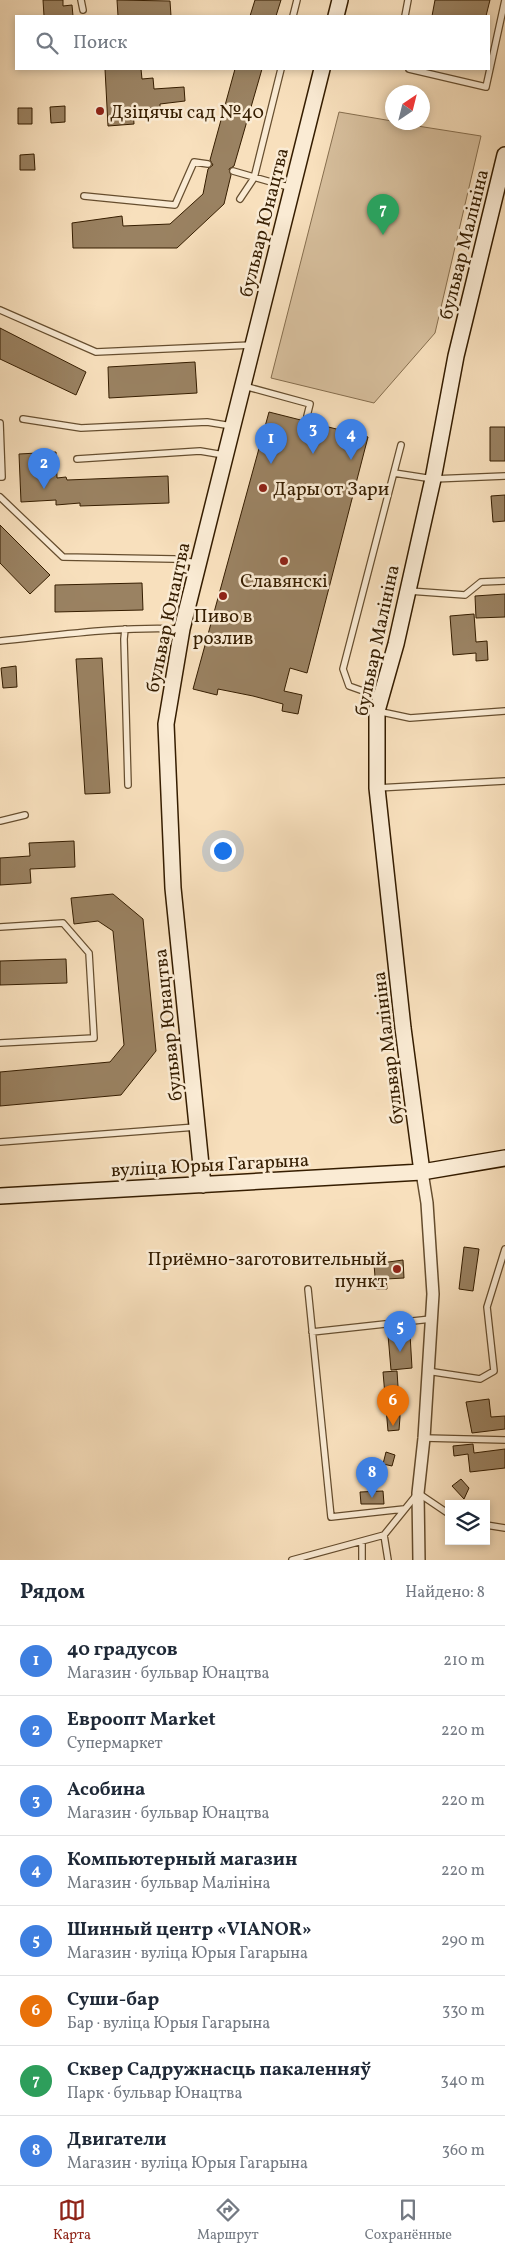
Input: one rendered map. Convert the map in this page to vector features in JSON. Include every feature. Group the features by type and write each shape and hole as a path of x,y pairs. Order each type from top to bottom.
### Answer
{"main road":[{"path":"336,15 340,0"},
{"name":"бульвар Юнацтва","path":"203,1185 172,888 166,724 182,629 322,70"},
{"name":"бульвар Малініна","path":"422,1172 403,1028 378,788 379,704 396,644 406,591 433,479 456,356 505,155"},
{"name":"вуліца Юрыя Гагарына","path":"0,1196 422,1172 505,1158"}],"street":[{"path":"419,1560 418,1493 424,1438 432,1268 422,1172"}],"lane":[{"path":"81,0 83,10"},
{"path":"293,15 297,0"},
{"path":"405,15 408,0"},
{"path":"490,69 505,0"},
{"path":"240,199 254,178 281,70"},
{"path":"413,70 486,87 490,70"},
{"path":"84,196 175,205 194,162 208,164"},
{"path":"232,171 292,188"},
{"path":"0,310 96,352 252,345"},
{"path":"242,385 310,404 307,416"},
{"path":"23,418 81,428 207,422 232,426"},
{"path":"0,423 2,477 0,477"},
{"path":"401,445 343,669 349,686 379,704 410,718 505,711"},
{"path":"77,459 200,451 224,455"},
{"path":"394,473 433,479 505,476"},
{"path":"0,497 63,557 174,559 199,563"},
{"path":"406,591 465,595 481,582 505,581"},
{"path":"125,629 128,785"},
{"path":"0,641 125,629 182,629"},
{"path":"378,788 505,781"},
{"path":"0,821 25,815"},
{"path":"0,927 63,924 89,953 94,1038 0,1042"},
{"path":"0,1142 198,1126"},
{"path":"427,1371 480,1378 494,1371 487,1307 505,1249"},
{"path":"308,1289 331,1517 404,1509"},
{"path":"312,1332 431,1319"},
{"path":"424,1438 505,1440"},
{"path":"292,1560 384,1536 418,1493 445,1511"},
{"path":"490,1526 505,1528"},
{"path":"384,1536 388,1560"},
{"path":"362,1542 362,1560"}],"shaded area":[{"path":"339,112 385,120 385,130 430,130 430,128 481,136 435,333 374,403 271,378"}],"building":[{"path":"43,0 63,0 63,6 72,5 73,15 44,15"},
{"path":"117,0 170,1 171,15 118,15"},
{"path":"255,0 281,0 276,15 250,15"},
{"path":"435,0 490,0 486,15 432,15"},
{"path":"105,70 141,70 142,79 153,78 154,89 184,87 185,101 160,104 160,107 133,109 134,124 108,126"},
{"path":"235,70 262,70 234,166 229,169 231,175 224,204 177,248 73,248 72,223 122,216 123,226 170,224 203,194 208,169 213,165 210,160"},
{"path":"65,106 65,122 51,123 50,107"},
{"path":"18,108 32,108 32,124 18,124"},
{"path":"34,154 35,170 20,170 20,155"},
{"path":"0,328 86,372 76,395 0,359"},
{"path":"195,362 197,393 109,398 108,367"},
{"name":"Славянскі","path":"269,412 368,437 307,673 290,668 284,691 302,695 298,714 282,711 283,704 253,696 218,689 217,695 193,689"},
{"path":"490,427 505,427 505,461 490,461"},
{"path":"56,452 57,478 66,477 67,480 168,476 169,503 80,506 80,503 56,505 56,500 21,502 19,454"},
{"path":"505,495 505,521 493,522 491,496"},
{"path":"0,525 50,575 30,594 0,563"},
{"path":"142,583 143,610 55,612 55,585"},
{"path":"505,594 505,617 476,618 475,596"},
{"path":"474,614 476,642 487,641 488,660 476,661 476,653 453,655 450,616"},
{"path":"102,658 110,793 85,794 76,659"},
{"path":"16,666 17,687 3,688 1,668"},
{"path":"74,841 75,867 30,869 31,883 0,885 0,858 30,856 29,843"},
{"path":"113,894 143,919 156,1051 121,1095 0,1106 0,1072 110,1062 124,1045 113,931 98,921 74,924 71,898"},
{"path":"66,959 67,983 0,985 0,961"},
{"path":"464,1247 479,1249 473,1291 459,1289"},
{"path":"403,1260 404,1278 386,1279 387,1289 376,1289 374,1264"},
{"path":"410,1334 412,1368 391,1370 388,1335"},
{"path":"397,1371 399,1430 388,1431 383,1372"},
{"path":"489,1399 491,1417 505,1416 505,1429 472,1433 466,1402"},
{"path":"473,1444 474,1453 505,1449 505,1468 470,1472 468,1454 454,1456 453,1446"},
{"path":"386,1452 395,1455 392,1466 383,1464"},
{"path":"461,1479 469,1488 464,1499 452,1486"},
{"path":"383,1491 384,1504 361,1504 360,1492"}],"place":[{"name":"Дзіцячы сад №40","path":"100,111"},
{"name":"Сквер Садружнасць пакаленняў","path":"383,235"},
{"name":"Асобина","path":"313,454"},
{"name":"Компьютерный магазин","path":"351,460"},
{"name":"40 градусов","path":"271,464"},
{"name":"Дары от Зари","path":"263,488"},
{"name":"Евроопт Market","path":"44,489"},
{"name":"Славянскі","path":"284,561"},
{"name":"Пиво в розлив","path":"223,596"},
{"name":"Приёмно-заготовительный пункт","path":"397,1269"},
{"name":"Шинный центр «VIANOR»","path":"400,1352"},
{"name":"Суши-бар","path":"393,1426"},
{"name":"Двигатели","path":"372,1498"}]}
